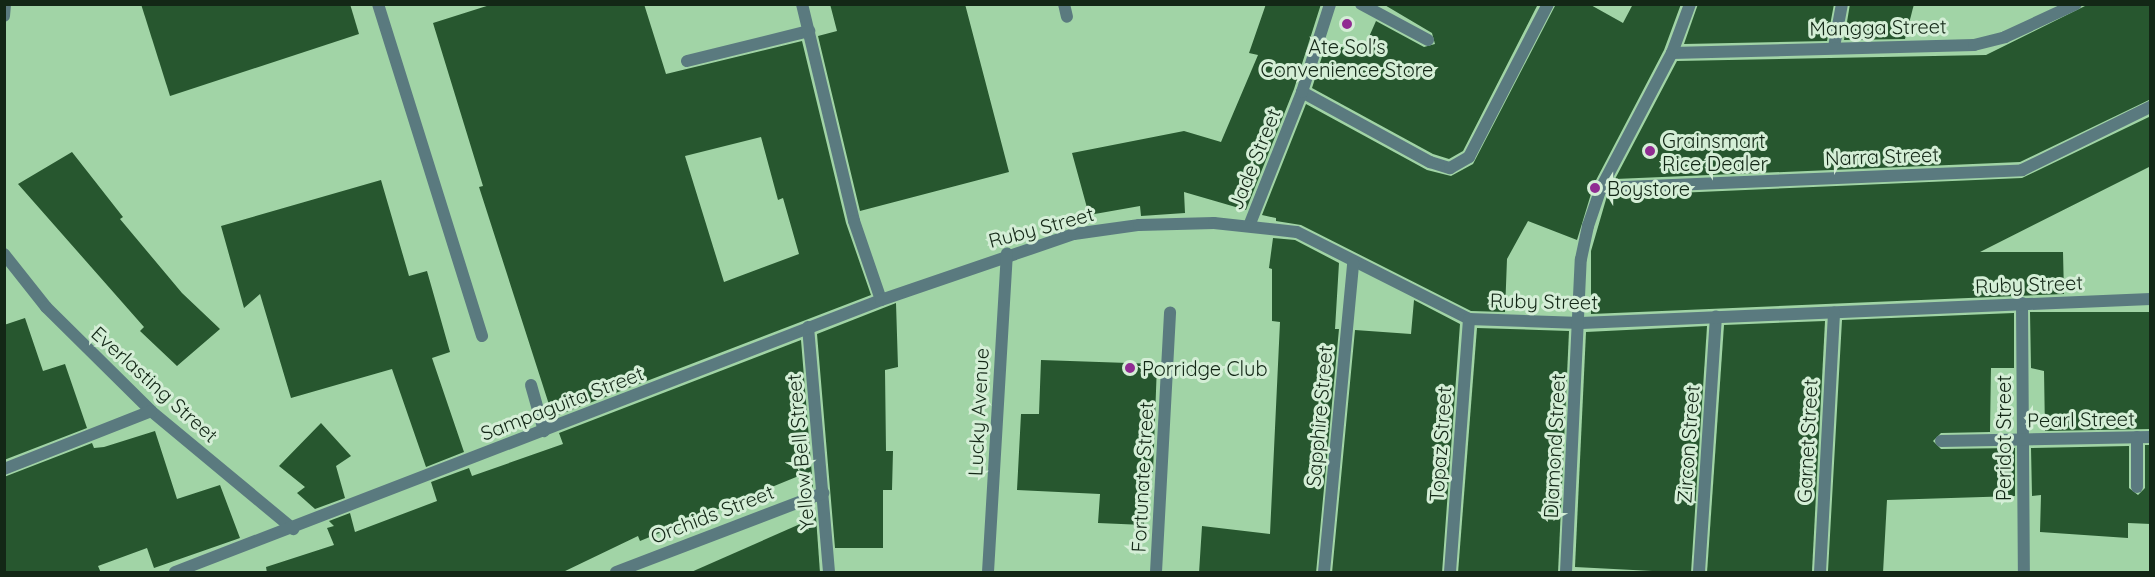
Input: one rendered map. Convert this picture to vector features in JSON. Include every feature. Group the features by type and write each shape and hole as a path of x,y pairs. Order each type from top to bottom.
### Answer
{"street":[{"path":"4,16 5,4"},
{"path":"378,4 482,336"},
{"path":"802,4 854,221 880,300"},
{"name":"Jade Street","path":"1249,226 1302,92 1330,4"},
{"path":"1361,4 1428,40"},
{"path":"1302,92 1430,162 1450,168 1469,157 1548,4"},
{"name":"Diamond Street","path":"1566,573 1581,323 1581,259 1601,188 1672,53 1690,4"},
{"path":"1834,47 1842,4"},
{"name":"Mangga Street","path":"1672,53 1974,45 2005,37 2066,6"},
{"path":"687,61 809,31"},
{"name":"Narra Street","path":"1601,188 2022,170 2151,107"},
{"name":"Ruby Street","path":"964,270 1007,254 1074,234 1139,225 1249,226 1297,232 1353,264 1469,319 1581,323 2151,299"},
{"name":"Everlasting Street","path":"4,254 17,272 78,340 151,411 293,529"},
{"name":"Lucky Avenue","path":"988,573 1007,254"},
{"name":"Sapphire Street","path":"1324,573 1353,264"},
{"name":"Sampaguita Street","path":"175,573 808,327 964,270"},
{"path":"4,278 17,272"},
{"name":"Peridot Street","path":"2022,303 2024,573"},
{"name":"Fortunate Street","path":"1156,573 1170,312"},
{"name":"Garnet Street","path":"1820,573 1834,312"},
{"name":"Zircon Street","path":"1699,573 1716,317"},
{"name":"Topaz Street","path":"1450,573 1469,319"},
{"name":"Yellow Bell Street","path":"808,327 829,573"},
{"path":"531,385 544,430"},
{"path":"4,469 151,411"},
{"path":"2137,437 2137,487"},
{"name":"Pearl Street","path":"1941,441 2151,437"},
{"name":"Orchids Street","path":"616,573 823,493"}],"building":[{"path":"141,4 350,4 359,34 170,96"},
{"path":"493,4 644,4 666,74 802,41 846,223 871,295 553,417 479,187 483,186 433,23","holes":["761,137 778,200 783,198 799,254 724,282 685,156"]},
{"path":"830,4 965,4 1009,172 860,211 818,36 837,31"},
{"path":"1266,4 1321,4 1294,89 1246,210 1184,192 1185,213 1141,216 1140,206 1089,215 1072,153 1184,131 1221,142 1258,55 1249,53"},
{"path":"1383,4 1538,4 1463,151 1449,159 1433,154 1312,88 1327,41 1361,55 1376,21 1424,47 1435,44 1432,33"},
{"path":"1556,4 1589,4 1623,23 1633,4 1681,4 1664,50 1594,184 1577,240 1528,221 1507,259 1505,312 1471,311 1301,225 1276,221 1276,218 1262,215 1306,104 1427,170 1451,176 1473,164"},
{"path":"1698,4 1834,4 1827,41 1684,44"},
{"path":"1850,4 1914,4 1905,39 1844,40"},
{"path":"2089,4 2151,4 2151,99 2020,162 1615,179 1677,61 1986,55"},
{"path":"2151,116 2151,166 1980,252 2063,252 2064,294 1591,314 1591,251 1607,196 2022,178"},
{"path":"72,152 123,217 120,219 182,293 220,329 177,366 140,331 144,327 18,184"},
{"path":"381,180 409,276 427,271 450,352 432,358 464,452 426,467 392,369 291,398 260,294 244,308 221,226"},
{"path":"1273,238 1295,240 1339,263 1335,329 1339,329 1316,573 1199,573 1202,526 1270,534 1280,322 1272,321 1272,269 1269,268"},
{"path":"1414,300 1460,324 1442,573 1332,573 1355,330 1411,334"},
{"path":"896,303 898,367 885,370 886,451 893,451 892,490 883,490 883,548 835,548 817,334"},
{"path":"2030,312 2151,312 2151,429 2045,431 2044,371 2031,368"},
{"path":"2014,313 2014,368 1991,368 1990,432 1941,433 1933,441 1941,449 2015,448 2015,496 1887,500 1883,573 1828,571 1842,320"},
{"path":"25,318 43,371 65,364 87,428 4,460 4,325"},
{"path":"1825,321 1812,571 1707,573 1724,325"},
{"path":"1707,326 1691,573 1575,567 1586,332"},
{"path":"1477,328 1569,331 1558,573 1458,573"},
{"path":"801,340 813,488 806,473 640,541 638,536 561,573 267,573 266,567 334,545 327,528 334,526 329,521 350,513 355,532 437,501 431,482 469,468 472,476 563,444 559,433"},
{"path":"1041,360 1157,364 1153,472 1148,472 1144,525 1098,523 1100,494 1017,490 1021,414 1039,414"},
{"path":"321,423 351,456 336,466 345,498 315,509 297,493 305,487 279,466"},
{"path":"155,431 177,499 220,485 240,538 154,568 147,548 98,566 101,573 4,573 4,477 92,443 94,448 104,447"},
{"path":"2145,445 2151,445 2151,524 2128,523 2128,538 2040,532 2041,495 2032,496 2031,448 2129,446 2129,488 2138,495 2145,488"},
{"path":"816,517 820,573 689,573"}],"place":[{"name":"Ate Sol's Convenience Store","path":"1347,24"},
{"name":"Grainsmart Rice Dealer","path":"1650,151"},
{"name":"Boystore","path":"1595,188"},
{"name":"Porridge Club","path":"1130,368"}]}
